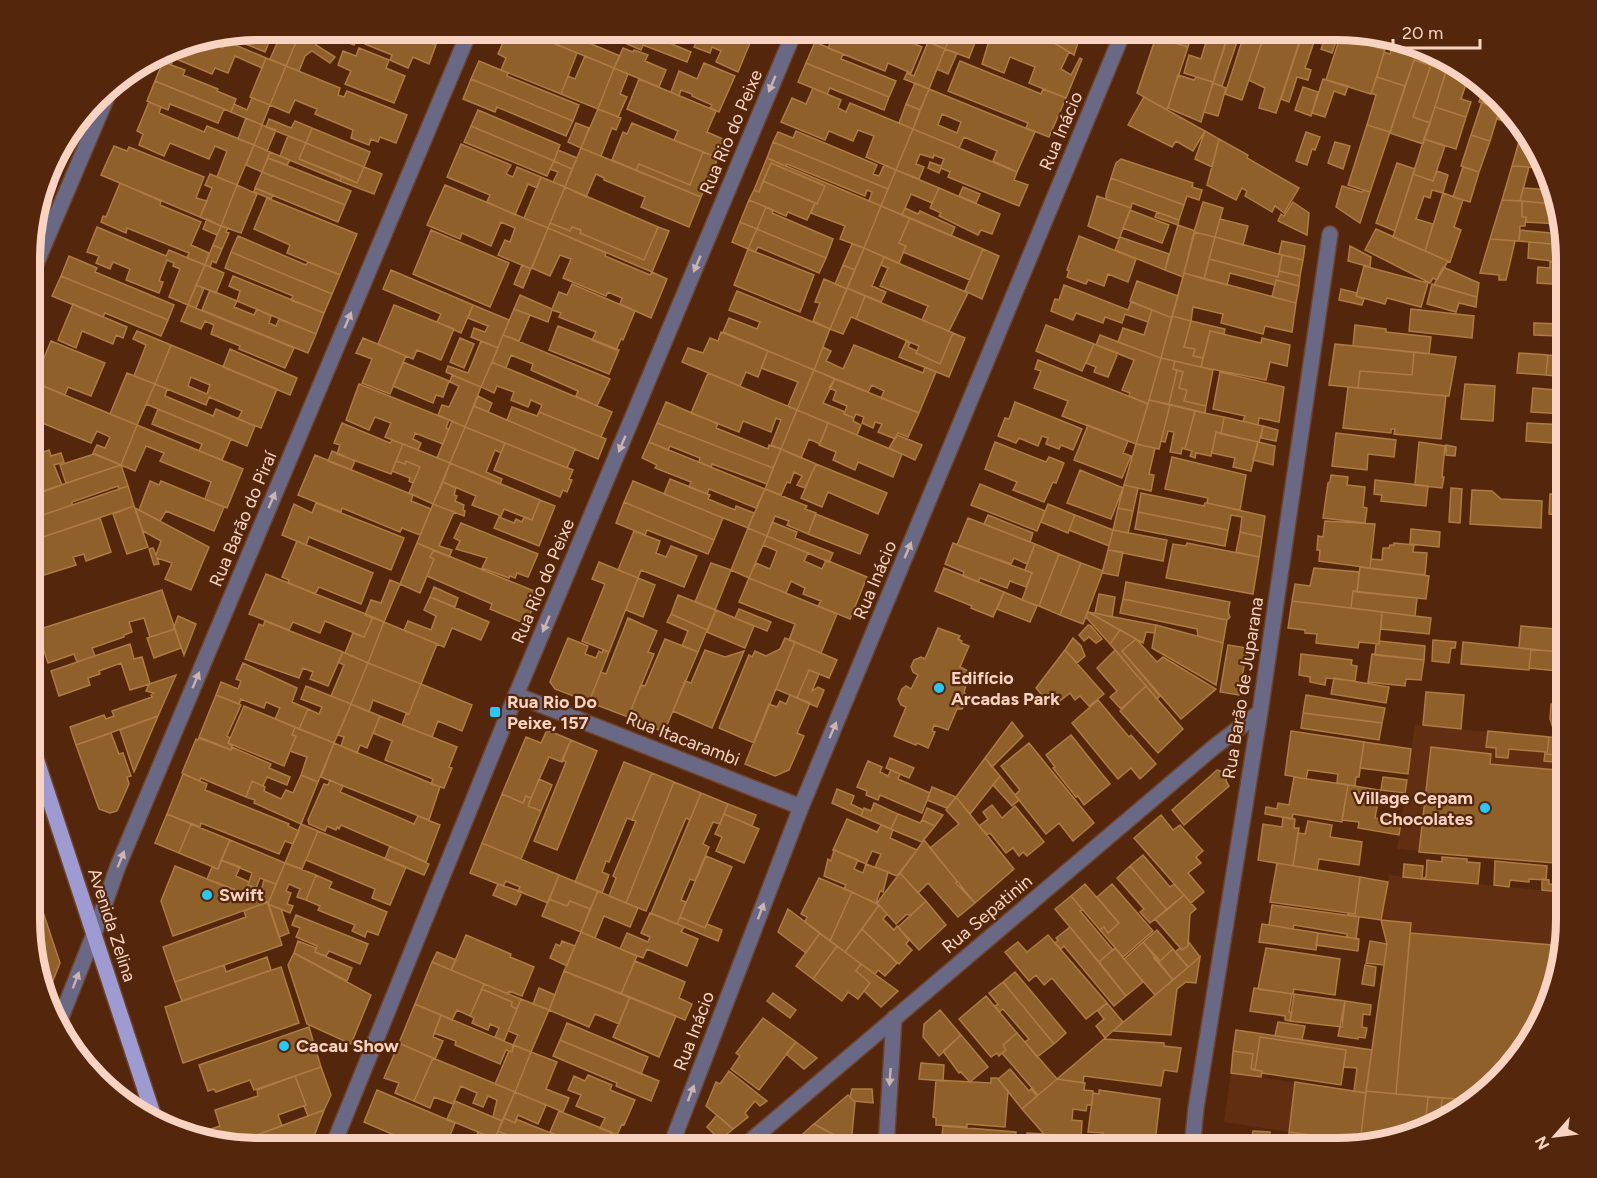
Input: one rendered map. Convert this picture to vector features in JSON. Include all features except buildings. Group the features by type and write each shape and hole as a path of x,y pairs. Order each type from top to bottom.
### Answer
{"main road":[{"name":"Avenida Zelina","path":"40,770 151,1109"}],"street":[{"name":"Rua Barão do Piraí","path":"62,1014 118,866 466,40"},
{"name":"Rua Rio do Peixe","path":"336,1138 516,695 791,40"},
{"name":"Rua Inácio","path":"674,1138 801,807 1120,40"},
{"path":"40,253 102,108"},
{"name":"Rua Barão de Juparana","path":"1193,1138 1260,712 1330,234"},
{"name":"Rua Itacarambi","path":"516,695 801,807"},
{"name":"Rua Sepatinin","path":"754,1138 1214,747 1260,712"},
{"path":"887,1138 894,1018"}],"shaded area":[{"name":"Village Cepam Chocolates","path":"1415,725 1556,738 1556,863 1397,849"},
{"path":"1389,875 1556,892 1555,947 1549,975 1534,1015 1511,1052 1482,1083 1459,1101 1421,1121 1394,1130 1366,1136 1328,1138 1224,1122 1231,1073 1366,1093 1387,944 1381,920"}],"place":[{"name":"Edifício Arcadas Park","path":"939,688"},
{"name":"Rua Rio Do Peixe, 157","path":"495,712"},
{"name":"Village Cepam Chocolates","path":"1485,808"},
{"name":"Swift","path":"207,895"},
{"name":"Cacau Show","path":"284,1046"}]}
